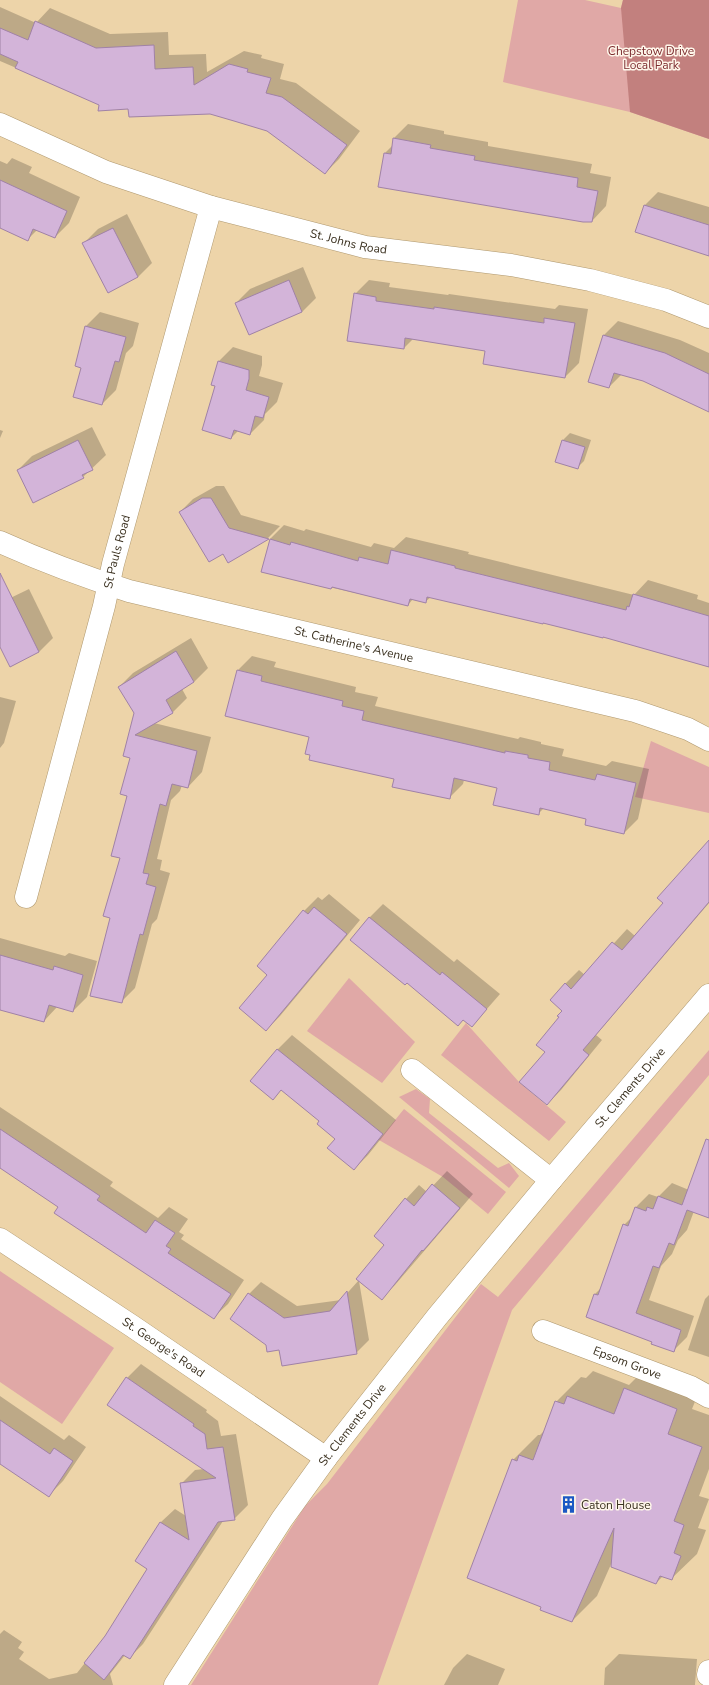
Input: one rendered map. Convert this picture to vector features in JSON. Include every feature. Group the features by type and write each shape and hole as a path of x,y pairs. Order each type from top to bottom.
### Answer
{"street":[{"name":"St. Johns Road","path":"0,124 106,172 212,207 365,247 511,265 590,280 666,300 709,317"},
{"name":"St Pauls Road","path":"26,897 109,585 113,564 212,207"},
{"name":"St. Catherine's Avenue","path":"0,542 26,554 109,585 635,711 688,729 709,740"},
{"name":"St. Clements Drive","path":"175,1685 282,1519 326,1458 437,1317 550,1180 709,995"},
{"path":"412,1070 550,1180"},
{"name":"St. George's Road","path":"0,1239 132,1326 326,1458"},
{"name":"Epsom Grove","path":"543,1331 691,1387 709,1398"}],"green space":[{"name":"Chepstow Drive Local Park","path":"518,0 585,0 621,8 623,0 709,0 709,139 630,112 503,82"},
{"path":"623,0 709,0 709,139 630,112 621,8"},
{"path":"651,741 709,767 709,813 635,797"},
{"path":"349,978 415,1042 382,1083 307,1031"},
{"path":"466,1023 519,1082 566,1122 549,1141 441,1055"},
{"path":"709,1050 709,1075 512,1310 378,1685 191,1685 305,1506 327,1484 481,1284 498,1297"},
{"path":"416,1089 430,1099 429,1113 498,1168 509,1163 519,1176 509,1188 399,1097"},
{"path":"404,1109 506,1192 488,1214 443,1177 379,1140"},
{"path":"0,1271 114,1348 62,1424 0,1382"}],"building":[{"path":"35,21 96,48 154,45 155,69 193,67 194,85 229,64 248,69 247,72 271,78 266,93 282,97 347,145 325,174 267,131 210,114 129,117 128,109 98,111 99,105 15,68 18,62 0,54 0,28 28,40"},
{"path":"393,138 431,145 430,148 475,156 474,160 578,178 577,187 598,191 592,222 583,222 378,187 384,153 391,154"},
{"path":"0,180 67,211 55,238 33,229 28,241 0,228"},
{"path":"644,205 709,225 709,256 635,232"},
{"path":"113,228 138,277 108,293 82,243"},
{"path":"289,280 302,312 249,335 235,303"},
{"path":"354,293 376,297 376,301 434,309 434,307 544,323 544,318 575,323 565,378 483,364 485,351 405,338 404,349 347,341"},
{"path":"85,326 126,337 119,362 115,361 102,405 73,397 81,368 75,366"},
{"path":"603,335 665,353 709,374 709,412 643,381 614,373 609,388 588,382"},
{"path":"218,361 249,370 249,379 246,390 269,397 263,418 255,416 250,435 234,430 231,439 202,430 215,386 211,385"},
{"path":"78,440 93,470 82,475 84,478 33,503 17,470"},
{"path":"562,440 585,447 578,469 555,462"},
{"path":"202,498 211,498 229,528 269,539 228,563 223,554 209,562 179,512"},
{"path":"270,539 290,545 291,542 358,561 359,557 388,564 391,550 455,566 455,568 626,610 627,606 629,607 633,594 709,616 709,667 603,637 427,597 426,603 410,599 408,606 332,587 331,589 261,572"},
{"path":"0,573 39,652 10,667 0,647"},
{"path":"176,651 194,682 166,700 173,713 135,735 197,751 188,788 172,784 166,806 160,804 143,873 149,874 146,884 156,887 143,935 140,934 122,1003 90,996 110,918 103,916 120,858 111,856 127,796 120,794 130,758 123,756 134,713 118,687"},
{"path":"237,670 262,676 261,681 343,701 342,706 364,711 362,720 505,753 505,751 528,755 528,758 550,762 549,770 595,780 597,774 636,783 624,834 585,825 586,819 540,808 539,815 493,805 497,788 454,778 450,799 392,787 394,779 309,760 310,755 305,754 309,737 225,716"},
{"path":"709,840 709,902 583,1050 589,1055 547,1105 519,1082 545,1052 536,1045 559,1017 557,1016 562,1011 550,1000 565,983 571,989 612,942 622,950 663,903 657,898"},
{"path":"314,907 347,934 266,1031 239,1008 267,975 257,966 303,910 308,914"},
{"path":"369,917 440,975 442,972 487,1009 472,1027 463,1020 458,1026 407,983 405,985 350,940"},
{"path":"0,955 53,970 54,966 83,975 73,1012 49,1005 44,1022 0,1010"},
{"path":"277,1049 383,1134 354,1170 327,1148 335,1139 317,1124 319,1121 281,1090 273,1100 250,1081"},
{"path":"0,1129 100,1196 97,1200 146,1233 155,1220 175,1233 166,1246 171,1249 168,1253 231,1294 214,1319 54,1213 58,1207 0,1168"},
{"path":"706,1139 709,1140 709,1218 687,1210 674,1245 669,1243 659,1268 653,1266 636,1313 681,1330 674,1352 586,1317 594,1294 598,1295 623,1224 628,1226 635,1207 646,1211 647,1207 653,1209 658,1196 682,1205"},
{"path":"432,1184 460,1208 423,1251 422,1250 382,1300 356,1279 384,1245 374,1236 405,1198 414,1206"},
{"path":"347,1291 357,1354 282,1366 279,1350 267,1352 266,1345 230,1319 248,1293 284,1318 330,1311"},
{"path":"126,1377 194,1424 193,1426 205,1434 207,1449 223,1447 235,1520 218,1522 130,1659 123,1655 104,1680 84,1663 105,1636 147,1569 135,1561 160,1522 189,1540 180,1483 216,1478 107,1405"},
{"name":"Caton House","path":"624,1388 677,1409 668,1434 702,1447 674,1521 684,1525 674,1553 681,1556 672,1580 660,1576 656,1584 611,1567 614,1528 572,1622 540,1610 541,1607 467,1578 512,1459 517,1461 519,1455 533,1460 555,1401 564,1404 567,1396 614,1414"},
{"path":"0,1420 50,1454 54,1448 73,1461 49,1497 0,1464"}],"place":[{"name":"Caton House","path":"568,1505"}]}
